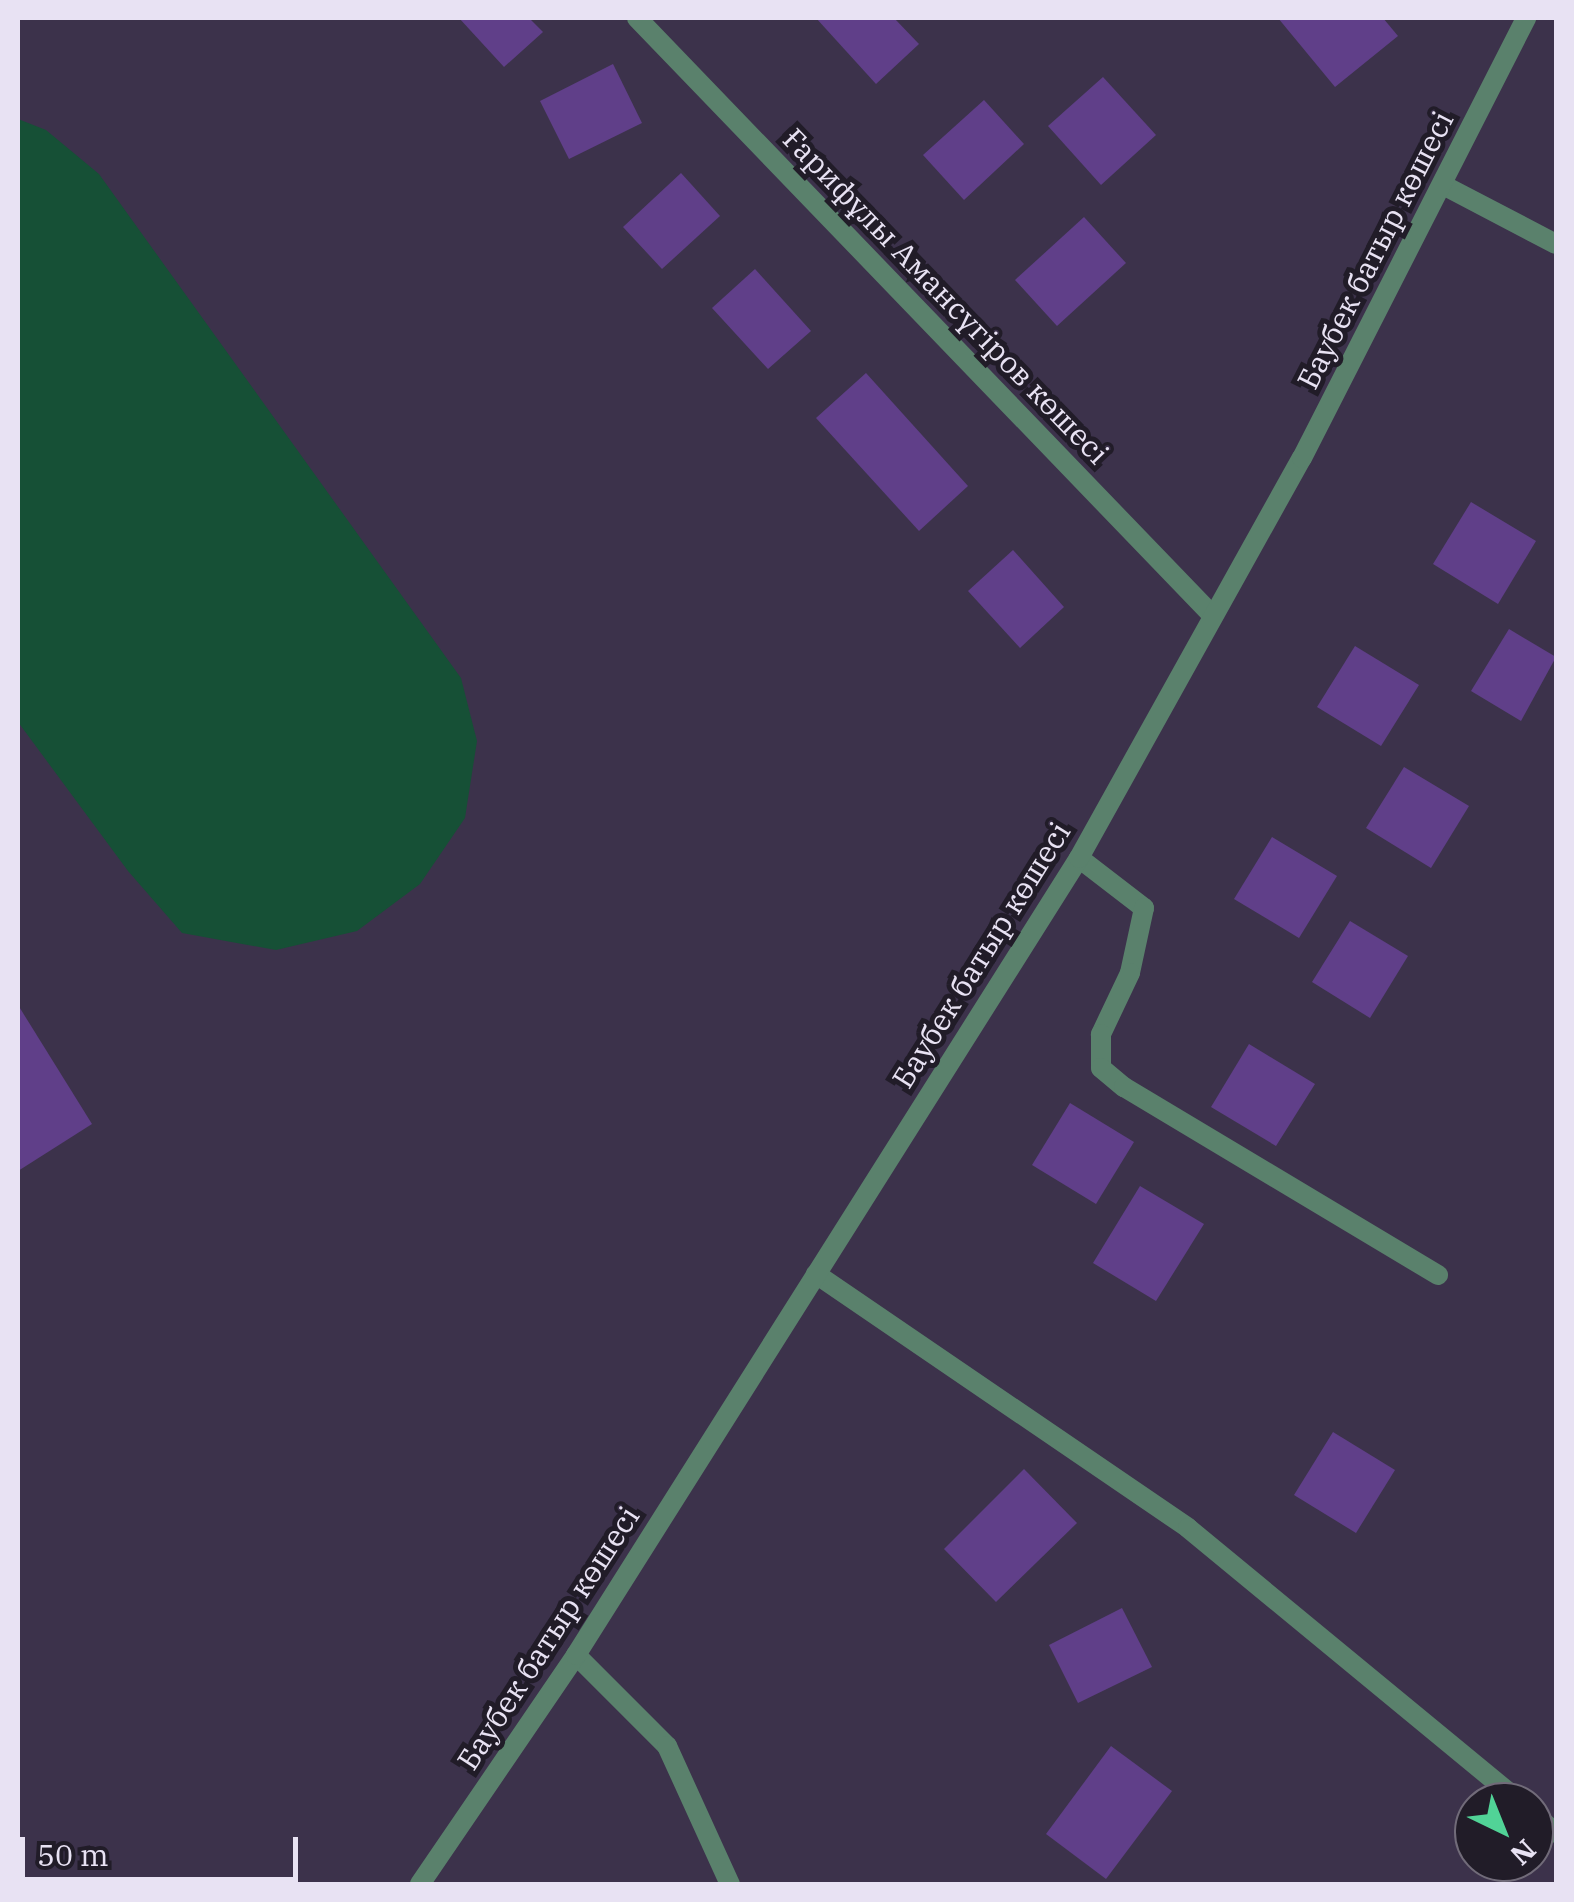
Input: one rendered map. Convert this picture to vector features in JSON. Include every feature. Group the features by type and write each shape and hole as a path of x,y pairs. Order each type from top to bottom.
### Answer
{"street":[{"name":"Ғарифұлы Амансүгіров көшесі","path":"637,18 1212,616"},
{"name":"Баубек батыр көшесі","path":"420,1884 576,1655 1080,858 1302,458 1526,18"},
{"path":"1444,185 1556,244"},
{"path":"1080,858 1144,908 1130,973 1101,1034 1101,1068 1438,1275"},
{"path":"816,1274 1188,1528 1496,1782"},
{"path":"576,1655 668,1746 730,1884"}],"green space":[{"path":"18,119 46,130 99,174 461,678 477,741 465,818 420,884 357,931 276,950 182,933 128,871 18,722"}],"building":[{"path":"459,18 529,18 543,32 504,67"},
{"path":"816,18 894,18 919,44 876,84"},
{"path":"1278,18 1383,18 1398,36 1335,87"},
{"path":"613,64 642,123 569,159 540,101"},
{"path":"1103,77 1156,135 1101,185 1048,126"},
{"path":"984,100 1024,144 964,200 923,155"},
{"path":"681,173 720,216 662,269 623,227"},
{"path":"1084,217 1126,263 1057,326 1015,280"},
{"path":"755,269 811,331 768,369 712,308"},
{"path":"866,373 968,486 919,531 816,418"},
{"path":"1471,502 1536,541 1498,604 1433,564"},
{"path":"1013,550 1064,607 1020,648 968,591"},
{"path":"1509,629 1556,657 1521,721 1471,691"},
{"path":"1355,646 1419,685 1381,746 1317,707"},
{"path":"1404,767 1469,806 1431,868 1366,828"},
{"path":"1272,837 1337,876 1299,938 1234,899"},
{"path":"1350,921 1408,956 1370,1018 1312,982"},
{"path":"18,1005 92,1124 18,1171"},
{"path":"1249,1044 1315,1084 1276,1146 1211,1107"},
{"path":"1070,1103 1134,1142 1096,1204 1032,1165"},
{"path":"1140,1186 1204,1224 1156,1301 1093,1263"},
{"path":"1333,1432 1395,1470 1356,1533 1294,1495"},
{"path":"1024,1469 1077,1523 996,1602 944,1549"},
{"path":"1122,1608 1152,1667 1078,1703 1049,1645"},
{"path":"1111,1746 1172,1791 1106,1879 1046,1834"}]}
